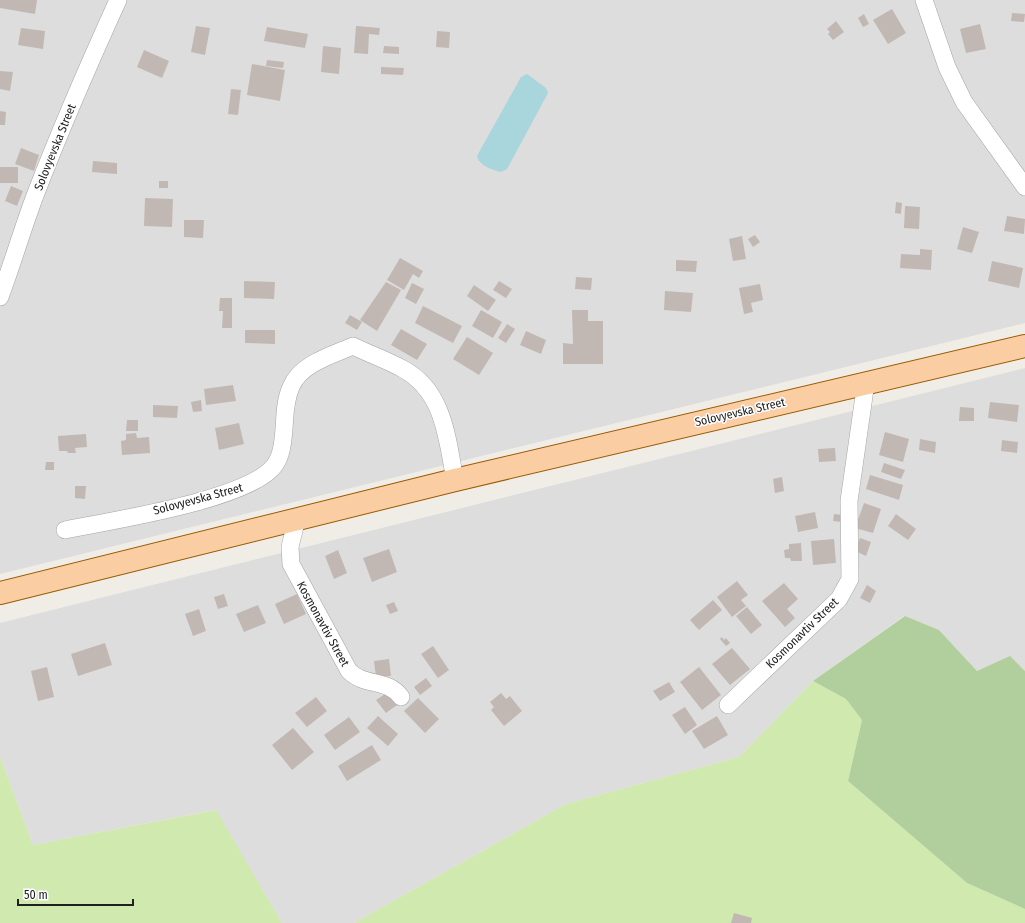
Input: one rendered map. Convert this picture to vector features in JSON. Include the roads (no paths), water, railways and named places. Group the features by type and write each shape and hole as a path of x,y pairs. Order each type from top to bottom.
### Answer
{"main road":[{"name":"Solovyevska Street","path":"0,593 454,480 866,382 1025,346"}],"street":[{"name":"Solovyevska Street","path":"0,297 36,194 82,80 118,0"},
{"path":"924,0 947,67 964,102 1025,187"},
{"name":"Solovyevska Street","path":"65,530 204,500 247,486 263,477 274,466 281,453 288,396 296,378 317,362 353,346 402,368 428,389 436,402 445,426 454,480"},
{"name":"Kosmonavtiv Street","path":"728,705 839,599 850,579 849,500 866,382"},
{"name":"Kosmonavtiv Street","path":"297,518 290,547 291,564 348,671 365,681 391,687 401,697"}],"water":[{"path":"527,74 546,88 548,93 507,169 501,172 494,170 481,163 477,157 478,154 521,77"}]}
